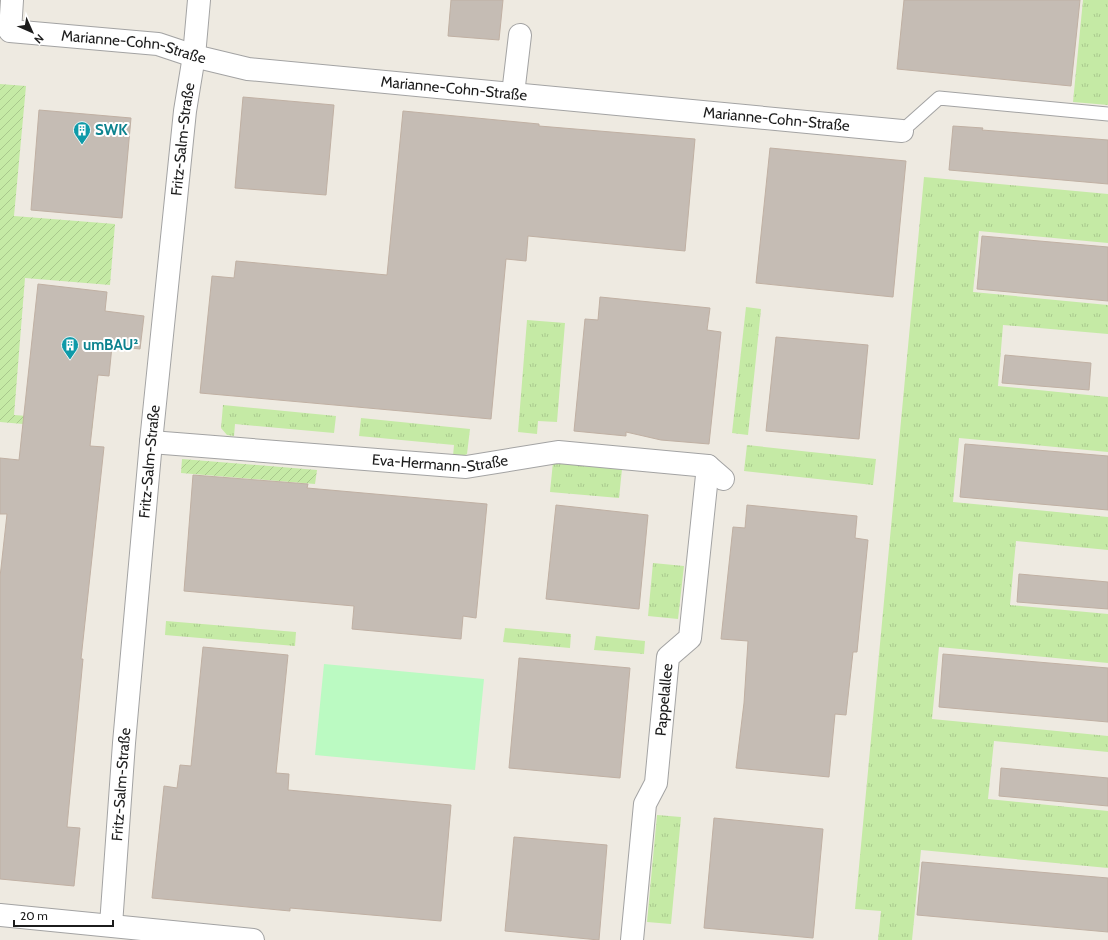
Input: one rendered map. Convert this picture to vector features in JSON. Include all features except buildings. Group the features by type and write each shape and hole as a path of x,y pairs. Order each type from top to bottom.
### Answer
{"street":[{"name":"Marianne-Cohn-Straße","path":"12,0 10,31 158,44 194,56 248,69 902,131"},
{"name":"Fritz-Salm-Straße","path":"111,925 124,743 151,442 185,111 194,56 199,0"},
{"path":"513,94 520,35"},
{"name":"Eva-Hermann-Straße","path":"151,442 466,467 558,452 715,473"},
{"name":"Pappelallee","path":"632,940 645,804 656,783 668,657 690,638 715,473"},
{"path":"0,915 253,940"}],"lane":[{"path":"902,131 939,98 1108,114"}],"green space":[{"path":"1083,0 1108,0 1108,105 1073,102"},
{"path":"0,84 26,86 14,216 115,224 110,285 25,278 14,415 93,421 92,430 0,422"},
{"path":"924,177 1108,194 1108,243 979,231 973,292 1108,305 1108,334 1003,325 998,386 1108,397 1108,452 959,438 953,502 1108,517 1108,550 1016,541 1010,605 1108,614 1108,663 939,647 932,719 1108,736 1108,752 994,741 988,799 1108,811 1108,868 921,850 912,940 878,940 881,911 855,909"},
{"path":"746,307 761,309 748,435 732,433"},
{"path":"527,320 565,323 557,422 538,421 537,434 518,432"},
{"path":"223,405 336,416 334,433 235,424 234,436 227,435 221,428"},
{"path":"361,418 470,429 467,454 461,457 453,456 454,445 359,436"},
{"path":"747,445 876,459 873,485 744,471"},
{"path":"182,459 317,470 315,484 181,473"},
{"path":"553,462 622,469 619,498 550,492"},
{"path":"653,563 684,566 678,619 648,616"},
{"path":"166,621 296,632 295,646 165,635"},
{"path":"505,628 571,634 570,648 503,642"},
{"path":"596,636 645,641 644,654 594,650"},
{"path":"324,664 484,679 475,770 315,755"},
{"path":"657,815 681,817 671,924 647,922"}],"place":[{"name":"SWK","path":"82,145"},
{"name":"umBAU²","path":"70,360"}]}
